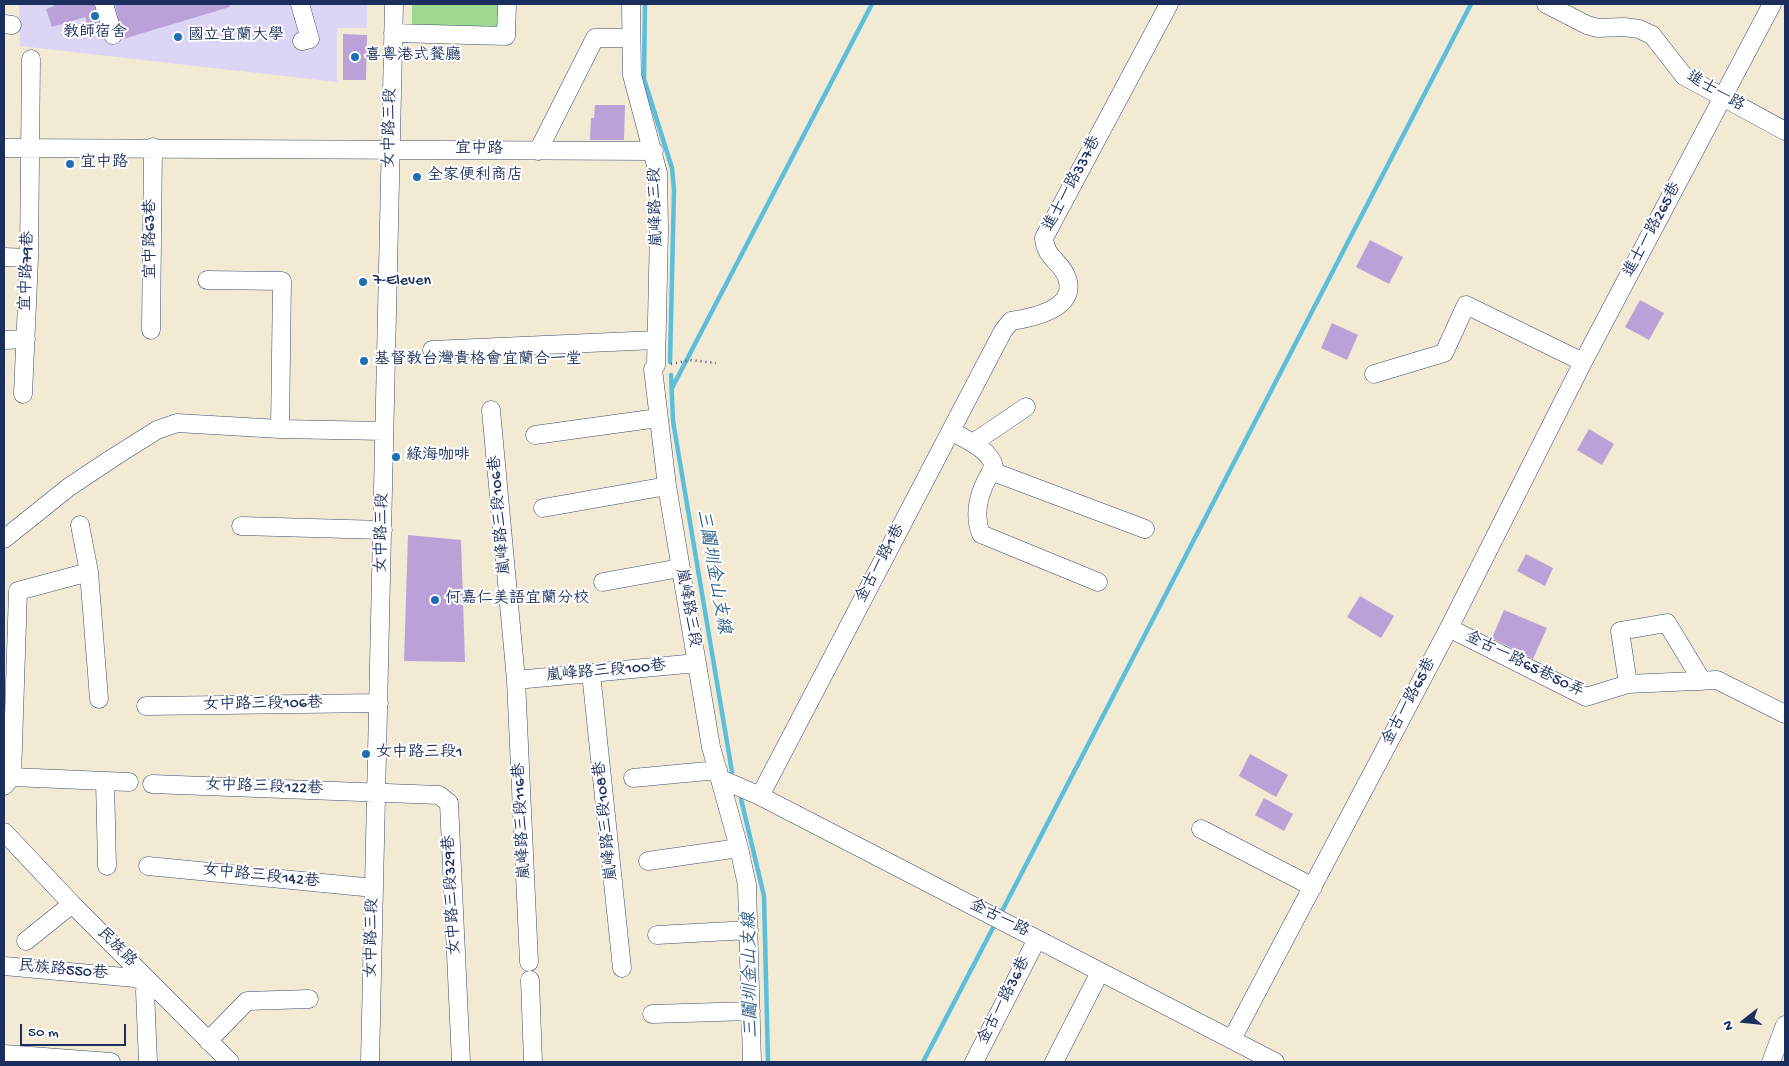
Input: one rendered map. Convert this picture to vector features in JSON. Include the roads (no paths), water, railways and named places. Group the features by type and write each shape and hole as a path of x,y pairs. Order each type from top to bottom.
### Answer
{"street":[{"path":"104,4 113,35"},
{"path":"300,4 310,39 302,41"},
{"name":"女中路三段","path":"370,1062 394,4"},
{"path":"393,33 506,36 507,4"},
{"name":"嵐峰路三段","path":"631,4 632,75 654,151 658,173 659,230 656,365 653,368 658,418 680,568 711,747 740,848 747,885 752,1062"},
{"name":"進士一路337巷","path":"1003,332 1011,321 1032,318 1057,308 1068,293 1067,278 1045,249 1044,238 1169,4"},
{"name":"進士一路","path":"1546,4 1586,25 1598,28 1624,26 1639,29 1652,36 1684,76 1785,130"},
{"name":"進士一路265巷","path":"1583,362 1772,4"},
{"path":"538,151 595,38 631,38"},
{"name":"宜中路79巷","path":"23,394 29,258 31,59"},
{"name":"宜中路63巷","path":"152,330 153,147"},
{"name":"宜中路","path":"4,148 391,148 654,151"},
{"path":"4,257 29,258"},
{"path":"207,280 282,281 280,428"},
{"path":"1374,374 1444,353 1466,305 1583,362"},
{"name":"金古一路1巷","path":"760,796 1003,332"},
{"path":"4,340 26,339"},
{"path":"432,350 656,340"},
{"name":"金古一路65巷","path":"1232,1039 1449,628 1583,362"},
{"path":"973,443 1026,407"},
{"name":"嵐峰路三段106巷","path":"491,410 516,680"},
{"path":"535,435 658,418"},
{"path":"4,539 33,515 111,458 156,430 177,423 384,431"},
{"path":"951,432 973,443 993,461 994,467 986,480 977,508 981,534 1098,582"},
{"path":"991,472 1145,529"},
{"path":"543,508 667,486"},
{"path":"80,525 89,572 98,699"},
{"path":"241,526 383,530"},
{"path":"603,582 680,568"},
{"path":"89,572 18,591 8,782 129,782"},
{"path":"1628,684 1620,631 1667,623 1710,681 1785,714"},
{"name":"金古一路65巷50弄","path":"1449,628 1586,697 1628,684 1710,681"},
{"name":"嵐峰路三段100巷","path":"516,680 697,663"},
{"name":"嵐峰路三段108巷","path":"591,673 622,968"},
{"name":"嵐峰路三段116巷","path":"516,680 529,962"},
{"name":"女中路三段106巷","path":"146,706 379,703"},
{"path":"633,778 720,775"},
{"name":"金古一路","path":"720,775 1276,1062"},
{"path":"106,781 107,866"},
{"name":"女中路三段122巷","path":"152,784 376,792"},
{"name":"女中路三段329巷","path":"376,792 439,795 449,803 461,1062"},
{"path":"1201,829 1313,886"},
{"name":"民族路","path":"4,832 72,904 230,1062"},
{"path":"648,861 740,848"},
{"name":"女中路三段142巷","path":"148,866 374,888"},
{"path":"26,941 72,904"},
{"path":"657,935 749,930"},
{"name":"金古一路36巷","path":"974,1062 1037,939"},
{"name":"民族路550巷","path":"4,966 134,978 152,984"},
{"path":"1054,1062 1100,972"},
{"path":"530,980 533,1062"},
{"path":"148,1062 145,991 152,984"},
{"path":"208,1041 247,1001 309,999"},
{"path":"652,1014 751,1011"},
{"path":"1777,1057 1785,1025"},
{"path":"4,1054 111,1062"}],"waterway":[{"name":"三鬮圳金山支線","path":"645,4 644,79 672,168 674,190 670,362"},
{"path":"672,388 872,4"},
{"path":"1000,915 1471,4"},
{"name":"三鬮圳金山支線","path":"671,375 673,421 732,772"},
{"name":"三鬮圳金山支線","path":"741,799 764,896 768,1062"},
{"path":"923,1062 996,922"}],"place":[{"name":"教師宿舍","path":"95,16"},
{"name":"國立宜蘭大學","path":"178,37"},
{"name":"喜粵港式餐廳","path":"355,57"},
{"name":"宜中路","path":"70,164"},
{"name":"全家便利商店","path":"417,177"},
{"name":"7-Eleven","path":"363,282"},
{"name":"基督教台灣貴格會宜蘭合一堂","path":"364,361"},
{"name":"綠海咖啡","path":"396,457"},
{"name":"何嘉仁美語宜蘭分校","path":"435,600"},
{"name":"女中路三段1","path":"366,754"}]}
